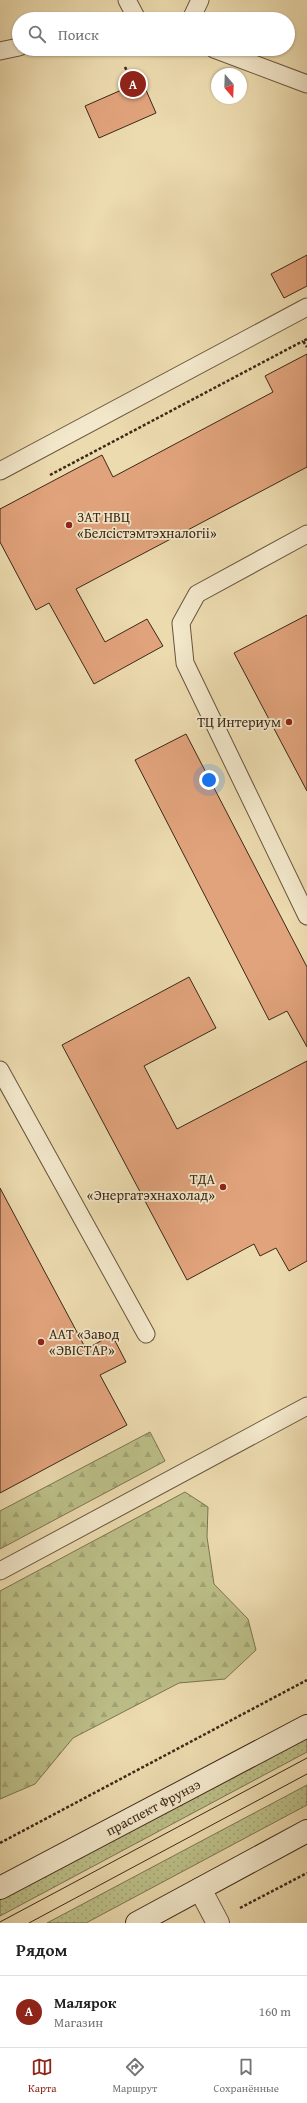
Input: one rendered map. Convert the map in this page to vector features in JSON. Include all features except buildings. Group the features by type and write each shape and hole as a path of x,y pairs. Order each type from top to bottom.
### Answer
{"main road":[{"name":"праспект Фрунзэ","path":"0,1888 307,1726"},
{"path":"137,1923 307,1831"},
{"path":"200,1889 217,1922"}],"lane":[{"path":"127,0 133,12"},
{"path":"194,12 200,0"},
{"path":"0,51 12,48"},
{"path":"233,56 307,84"},
{"path":"0,471 307,307"},
{"path":"307,534 197,594 182,623 185,663 307,916"},
{"path":"0,1070 146,1334"},
{"path":"0,1571 307,1406"}],"path":[{"path":"125,67 133,84"},
{"path":"50,475 307,339"},
{"path":"303,341 307,347"},
{"path":"0,1843 307,1680"},
{"path":"217,1922 307,1873"}],"green space":[{"path":"150,1432 165,1461 0,1549 0,1511"},
{"path":"185,1492 208,1507 207,1537 214,1584 248,1619 256,1650 225,1679 179,1683 73,1738 35,1784 0,1799 0,1591"},
{"path":"307,1735 307,1752 0,1916 0,1899"},
{"path":"307,1785 307,1805 86,1923 47,1923"}],"tram line":[{"path":"0,1922 307,1758"},
{"path":"29,1923 307,1774"}],"place":[{"name":"Малярок","path":"133,84"},
{"name":"ЗАТ НВЦ «Белсістэмтэхналогіі»","path":"69,525"},
{"name":"ТЦ Интериум","path":"289,722"},
{"name":"ТДА «Энергатэхнахолад»","path":"223,1187"},
{"name":"ААТ «Завод «ЭВІСТАР»","path":"41,1342"}]}
